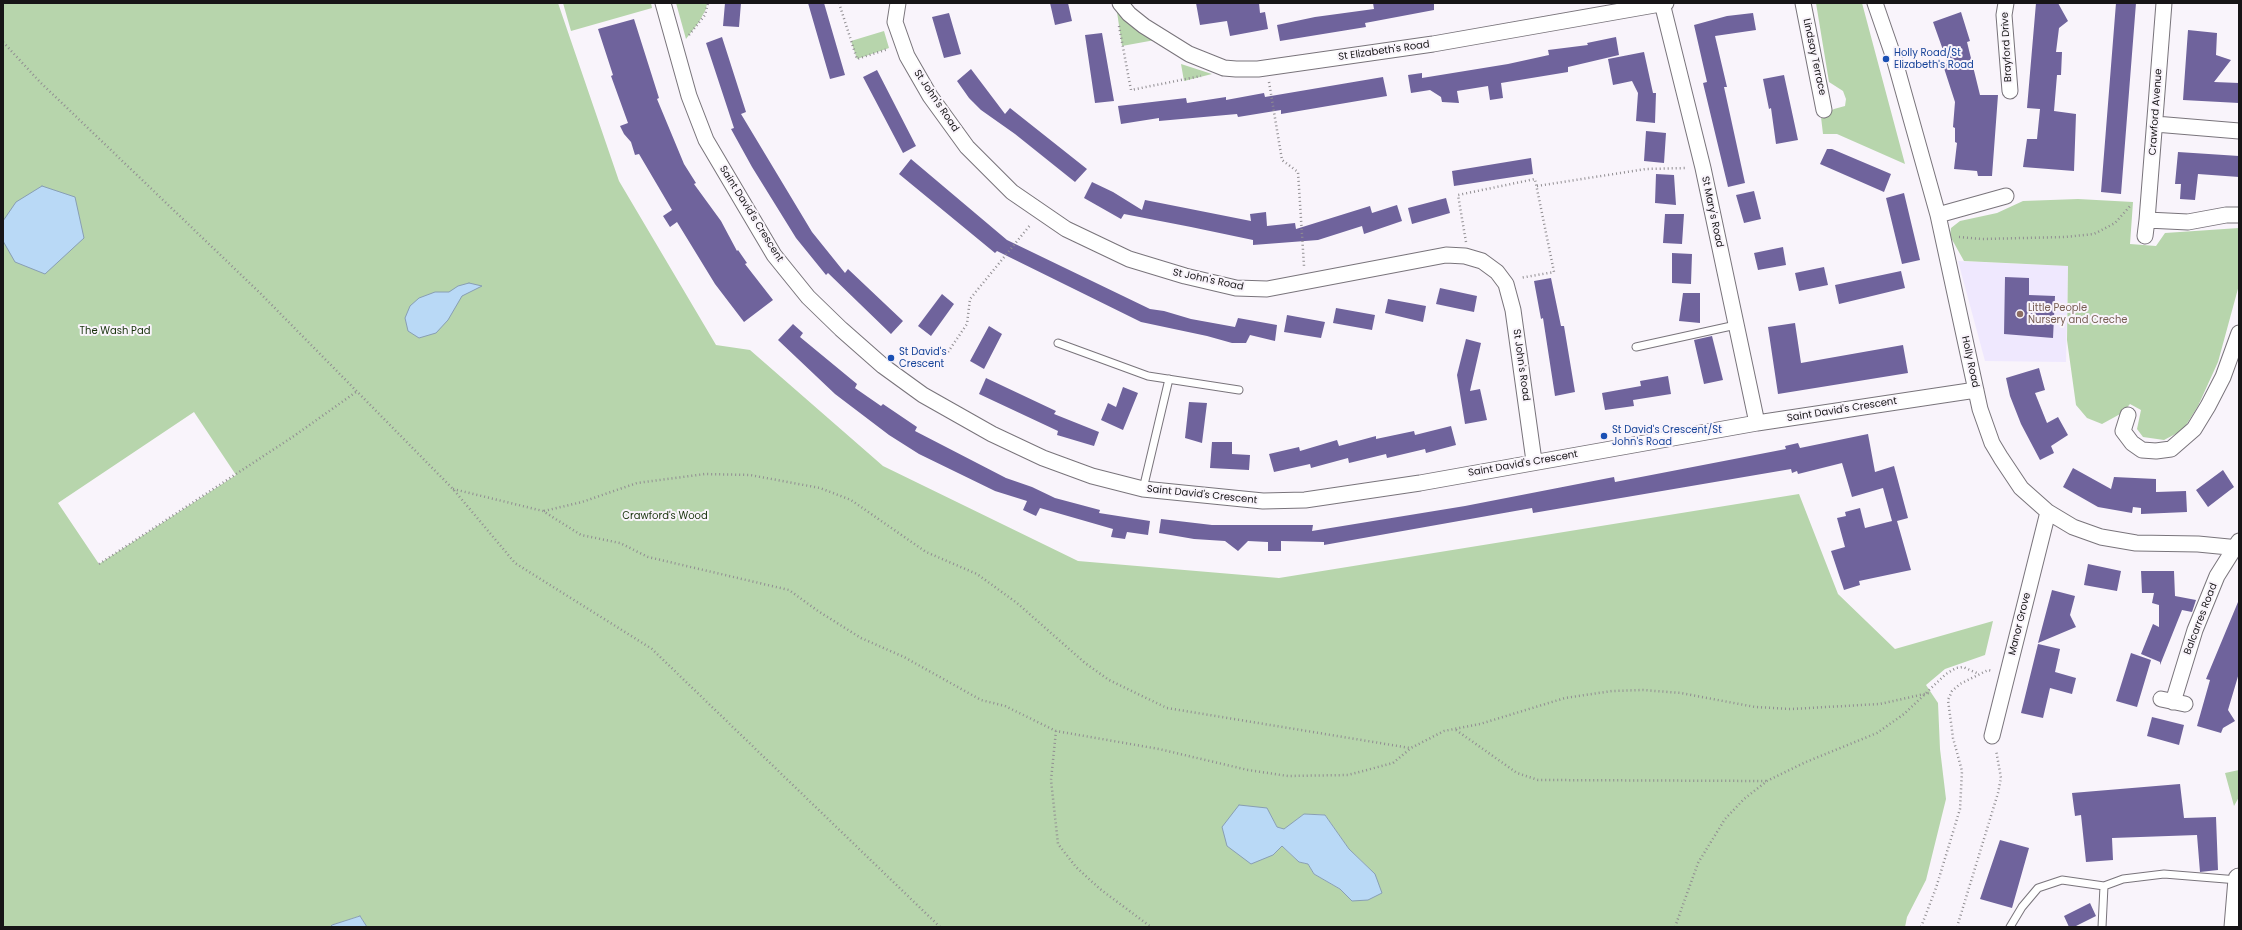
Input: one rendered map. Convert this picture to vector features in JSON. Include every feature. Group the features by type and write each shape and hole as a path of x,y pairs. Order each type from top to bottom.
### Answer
{"main road":[{"path":"2235,927 2239,880"}],"street":[{"name":"Saint David's Crescent","path":"663,3 689,96 706,140 774,255 808,297 841,329 883,366 923,395 992,434 1043,458 1085,474 1143,489 1262,501 1304,500 1420,482 1757,423 1976,390"},
{"name":"St John's Road","path":"898,3 895,22 906,56 930,96 966,146 1012,192 1066,229 1129,259 1185,276 1244,288 1267,289 1446,255 1482,260 1506,284 1513,310 1534,462"},
{"name":"St Elizabeth's Road","path":"1120,3 1129,14 1166,41 1189,54 1224,68 1267,68 1433,44 1663,3"},
{"name":"St Mary's Road","path":"1663,3 1703,168 1757,423"},
{"name":"Lindsay Terrace","path":"1802,3 1824,110"},
{"name":"Holly Road","path":"1875,3 1894,58 1938,216 1980,409 1992,443 2021,488 2048,512 2073,527 2101,537 2136,543 2237,546"},
{"name":"Brayford Drive","path":"2006,3 2004,16 2010,91"},
{"name":"Crawford Avenue","path":"2145,236 2164,3"},
{"path":"2155,124 2239,131"},
{"path":"1938,216 2006,196"},
{"path":"2147,220 2188,222 2226,215 2239,215"},
{"path":"2128,415 2117,429 2132,443 2142,450 2156,451 2171,448 2194,429 2208,406 2223,377 2239,333"},
{"name":"Manor Grove","path":"1992,736 2048,512"},
{"name":"Balcarres Road","path":"2173,701 2195,630 2217,576 2237,546"}],"lane":[{"path":"1636,346 1736,325"},
{"path":"1058,342 1148,376 1239,390"},
{"path":"1143,489 1169,379"},
{"path":"2010,927 2022,907 2038,888 2062,880 2104,886 2123,879 2164,874 2239,880"},
{"path":"2102,927 2104,886"}],"path":[{"path":"676,51 705,16 708,3"},
{"path":"839,3 857,59 903,44"},
{"path":"1118,19 1131,90 1212,74 1224,68"},
{"path":"3,42 40,82 260,293 453,489 515,563 652,649 940,927"},
{"path":"1267,68 1282,160 1298,172 1305,282"},
{"path":"1537,186 1646,169 1703,168"},
{"path":"1469,257 1458,195 1536,180 1554,272 1504,281"},
{"path":"1943,236 1982,239 2065,237 2094,234 2115,223 2133,202 2149,193"},
{"path":"948,352 967,324 970,300 1041,212"},
{"path":"99,564 294,436 356,392"},
{"path":"543,511 582,502 637,483 705,474 750,474 820,488 851,500 926,552 977,574 1018,603 1103,676 1167,708 1387,746 1411,748"},
{"path":"453,489 543,511 581,535 620,543 648,557 789,590 818,611 861,638 909,660 981,700 1005,706 1056,731 1159,749 1248,770 1288,776 1348,775 1393,763 1411,748 1444,731 1455,730 1565,698 1612,691 1643,690 1681,692 1754,707 1791,709 1880,704 1929,693"},
{"path":"1674,927 1698,863 1725,818 1767,781 1806,762 1877,733 1904,714 1929,693 1946,674 1956,668 1963,668 1979,674"},
{"path":"1921,927 1936,888 1960,809 1962,772 1951,725 1948,700 1952,691 1960,684 1979,674 1988,670 2007,673"},
{"path":"1455,730 1517,773 1538,780 1767,781"},
{"path":"1056,731 1051,780 1058,844 1076,867 1100,889 1151,927"},
{"path":"1957,927 1998,793 2001,778 2000,766 1992,736"}],"shaded area":[{"name":"Little People Nursery and Creche","path":"1958,261 2068,266 2066,362 1985,361"}],"green space":[{"path":"3,3 558,3 619,181 716,345 750,350 883,466 1078,561 1279,578 1799,494 1838,594 1895,649 1993,621 1985,655 1945,669 1926,685 1938,703 1940,749 1946,799 1926,880 1907,917 1905,927 367,927 360,916 330,927 3,927","holes":["194,412 236,475 99,564 58,503","1267,809 1277,827 1284,830 1304,814 1325,815 1349,849 1375,874 1352,901 1340,889 1314,874 1308,864 1299,862 1282,846 1273,855"]},
{"path":"563,3 651,3 652,8 571,31"},
{"path":"676,3 707,3 706,9 699,22 686,39"},
{"path":"1816,3 1862,3 1905,164 1837,134 1823,134 1821,117 1834,109 1845,106 1846,99 1843,91 1829,82"},
{"path":"1117,12 1155,40 1122,46"},
{"path":"884,31 889,48 857,59 851,41"},
{"path":"1181,64 1212,74 1184,81"},
{"path":"2078,199 2133,202 2130,244 2156,246 2165,233 2239,228 2239,285 2218,362 2198,406 2183,430 2164,440 2143,437 2137,429 2141,410 2130,404 2122,413 2102,424 2087,418 2076,405 2067,340 2068,266 1964,261 1950,236 1951,228 1960,221 1997,213 2023,201"},
{"path":"2239,770 2239,797 2234,806 2225,773"}],"water":[{"path":"42,186 75,197 84,238 45,274 15,262 3,241 3,221 16,202"},
{"path":"469,283 482,286 462,296 448,320 436,333 419,338 408,331 405,318 410,306 419,298 435,292 449,292 458,286"},
{"path":"1239,805 1267,808 1277,827 1284,829 1304,814 1325,815 1349,849 1375,874 1382,893 1368,900 1352,901 1340,889 1314,874 1308,864 1299,862 1282,846 1273,855 1251,864 1227,846 1222,827"},
{"path":"360,916 367,927 330,927 332,925"}],"building":[{"path":"725,3 741,3 739,27 723,26"},
{"path":"808,3 824,3 845,75 830,79"},
{"path":"1050,3 1068,3 1072,21 1055,25"},
{"path":"1196,3 1259,3 1260,13 1265,12 1268,29 1230,36 1227,21 1200,25"},
{"path":"1373,3 1434,3 1434,10 1365,23 1366,27 1280,41 1277,25 1315,17 1374,9"},
{"path":"2036,3 2058,3 2068,21 2059,28 2056,52 2062,52 2061,75 2057,75 2054,111 2076,114 2074,171 2023,167 2027,139 2037,139 2040,109 2027,108"},
{"path":"2116,3 2136,3 2121,194 2101,192"},
{"path":"1961,12 1970,41 1967,42 1980,95 1998,95 1992,176 1978,176 1977,171 1954,169 1957,143 1955,142 1955,128 1953,127 1955,102 1943,65 1948,64 1933,22"},
{"path":"949,13 961,54 944,58 932,17"},
{"path":"1753,13 1756,30 1715,36 1727,87 1724,87 1745,183 1728,187 1703,83 1707,82 1694,25 1727,16"},
{"path":"634,19 659,98 657,99 684,164 696,183 694,184 721,221 737,251 738,250 747,263 745,264 773,300 744,322 715,284 677,222 670,227 663,216 672,210 639,154 635,155 631,142 624,134 620,126 628,123 611,76 613,75 598,29"},
{"path":"2188,30 2217,33 2216,55 2231,60 2214,82 2239,83 2239,103 2183,100"},
{"path":"1102,33 1114,101 1095,103 1085,35"},
{"path":"722,37 746,112 741,114 812,232 845,273 848,269 903,321 891,334 828,273 826,275 796,238 752,167 731,129 734,128 706,43"},
{"path":"1616,37 1619,55 1568,67 1568,72 1501,83 1503,98 1490,100 1488,86 1457,91 1459,103 1442,102 1441,97 1430,90 1411,93 1408,75 1422,73 1422,78 1508,64 1549,55 1548,50 1588,45 1587,43"},
{"path":"1644,52 1653,93 1656,93 1655,123 1636,121 1638,93 1632,81 1613,85 1608,59"},
{"path":"971,69 1005,114 1010,108 1087,169 1075,182 1015,134 981,110 969,98 957,81"},
{"path":"877,70 916,146 903,153 863,77"},
{"path":"1784,75 1798,140 1776,144 1771,108 1769,109 1763,79"},
{"path":"1383,77 1387,96 1281,114 1281,110 1238,117 1237,114 1159,121 1159,118 1121,124 1118,106 1186,98 1187,103 1226,97 1226,100 1264,93 1265,97"},
{"path":"1646,131 1666,133 1664,163 1644,161"},
{"path":"1827,149 1832,149 1891,174 1884,192 1820,164"},
{"path":"2178,152 2239,156 2239,177 2198,174 2195,200 2180,199 2181,184 2175,184"},
{"path":"1531,158 1533,174 1454,186 1452,171"},
{"path":"911,159 1007,240 1150,309 1164,311 1191,319 1235,327 1238,318 1277,325 1275,341 1250,335 1246,343 1232,343 1141,322 997,251 995,253 899,174"},
{"path":"1656,174 1674,175 1676,205 1655,203"},
{"path":"1092,182 1113,192 1142,210 1145,200 1251,221 1250,214 1266,212 1267,226 1295,223 1296,229 1370,206 1372,213 1397,205 1402,221 1364,234 1362,226 1318,240 1253,245 1253,240 1191,227 1124,214 1121,219 1084,198"},
{"path":"1754,191 1761,219 1744,223 1736,195"},
{"path":"1904,193 1920,260 1902,264 1886,198"},
{"path":"1446,198 1450,213 1412,224 1408,208"},
{"path":"1665,214 1684,214 1682,244 1663,243"},
{"path":"1783,247 1786,265 1758,270 1754,253"},
{"path":"1672,253 1692,254 1691,284 1672,283"},
{"path":"1824,267 1828,285 1799,291 1795,273"},
{"path":"1901,271 1905,288 1839,304 1835,285"},
{"name":"Little People Nursery and Creche","path":"2005,277 2029,278 2029,295 2055,296 2053,338 2004,334"},
{"path":"1551,278 1561,326 1564,326 1575,392 1555,396 1543,318 1541,319 1534,281"},
{"path":"1440,288 1477,296 1474,312 1436,304"},
{"path":"1683,293 1700,293 1700,323 1679,321"},
{"path":"942,294 954,304 931,336 918,326"},
{"path":"1388,299 1426,306 1423,322 1385,313"},
{"path":"1336,308 1375,315 1372,330 1333,323"},
{"path":"1287,315 1325,322 1321,338 1284,332"},
{"path":"1795,323 1801,363 1903,345 1908,373 1778,394 1768,327"},
{"path":"793,324 803,333 800,337 857,384 855,388 881,406 883,404 917,427 915,431 1006,478 1032,487 1055,498 1100,510 1099,513 1150,521 1148,535 1127,532 1125,539 1111,537 1113,529 1040,508 1036,516 1023,510 1027,501 995,491 919,454 889,435 835,394 778,340"},
{"path":"989,326 1002,334 984,369 970,361"},
{"path":"1712,336 1723,380 1704,384 1694,340"},
{"path":"1466,339 1481,343 1470,391 1480,389 1487,420 1465,424 1457,375"},
{"path":"2039,368 2045,390 2035,393 2047,423 2058,417 2068,435 2051,446 2054,453 2040,460 2021,424 2010,396 2006,378"},
{"path":"1668,376 1671,394 1633,400 1634,406 1605,410 1602,393 1641,386 1640,381"},
{"path":"986,378 1056,411 1054,414 1099,432 1094,446 1057,435 1058,431 979,394"},
{"path":"1123,387 1138,393 1123,430 1101,420 1108,403 1116,407"},
{"path":"1189,402 1207,403 1202,443 1185,438"},
{"path":"1451,426 1456,445 1426,453 1425,449 1387,458 1386,454 1349,463 1348,458 1311,468 1310,464 1274,472 1269,454 1299,447 1300,451 1337,440 1339,446 1376,436 1376,439 1414,431 1415,435"},
{"path":"1868,434 1875,472 1894,466 1908,518 1897,521 1911,570 1859,581 1860,585 1844,590 1831,551 1845,547 1837,518 1846,516 1845,512 1860,508 1865,528 1892,521 1883,488 1852,497 1842,463 1798,474 1797,471 1792,473 1791,469 1533,513 1532,508 1324,545 1324,542 1281,541 1281,551 1268,551 1268,542 1248,541 1238,551 1225,541 1194,539 1159,533 1161,519 1212,525 1313,525 1312,531 1465,506 1614,477 1615,482 1786,449 1785,446 1798,443 1800,448"},
{"path":"1212,442 1232,442 1232,454 1250,455 1249,470 1210,468"},
{"path":"2073,468 2111,489 2114,477 2156,479 2156,492 2186,491 2187,512 2141,514 2141,508 2133,507 2132,513 2098,507 2063,487"},
{"path":"2223,470 2234,487 2208,507 2196,490"},
{"path":"2088,564 2121,571 2117,591 2084,585"},
{"path":"2141,571 2174,571 2175,596 2196,600 2192,612 2182,610 2160,665 2160,662 2141,654 2153,624 2159,627 2159,605 2152,603 2154,593 2142,593"},
{"path":"2052,590 2075,596 2070,615 2076,627 2038,643"},
{"path":"2238,602 2239,673 2228,710 2235,721 2223,728 2221,733 2197,726 2210,680 2206,679"},
{"path":"2038,644 2060,649 2055,672 2076,678 2072,694 2050,688 2043,718 2021,713"},
{"path":"2131,653 2151,660 2137,707 2116,701"},
{"path":"2152,717 2184,725 2179,745 2147,736"},
{"path":"2180,784 2184,818 2216,817 2218,870 2200,872 2197,835 2112,838 2113,860 2086,862 2081,815 2075,816 2072,793"},
{"path":"2000,840 2029,848 2012,908 1980,899"},
{"path":"2090,903 2096,916 2074,927 2069,927 2064,916"}],"place":[{"name":"Holly Road/St Elizabeth's Road","path":"1886,59"},
{"name":"Little People Nursery and Creche","path":"2020,314"},
{"name":"St David's Crescent","path":"891,358"},
{"name":"St David's Crescent/St John's Road","path":"1604,436"}],"park label":[{"name":"The Wash Pad","path":"115,331"},
{"name":"Crawford's Wood","path":"665,516"}]}
